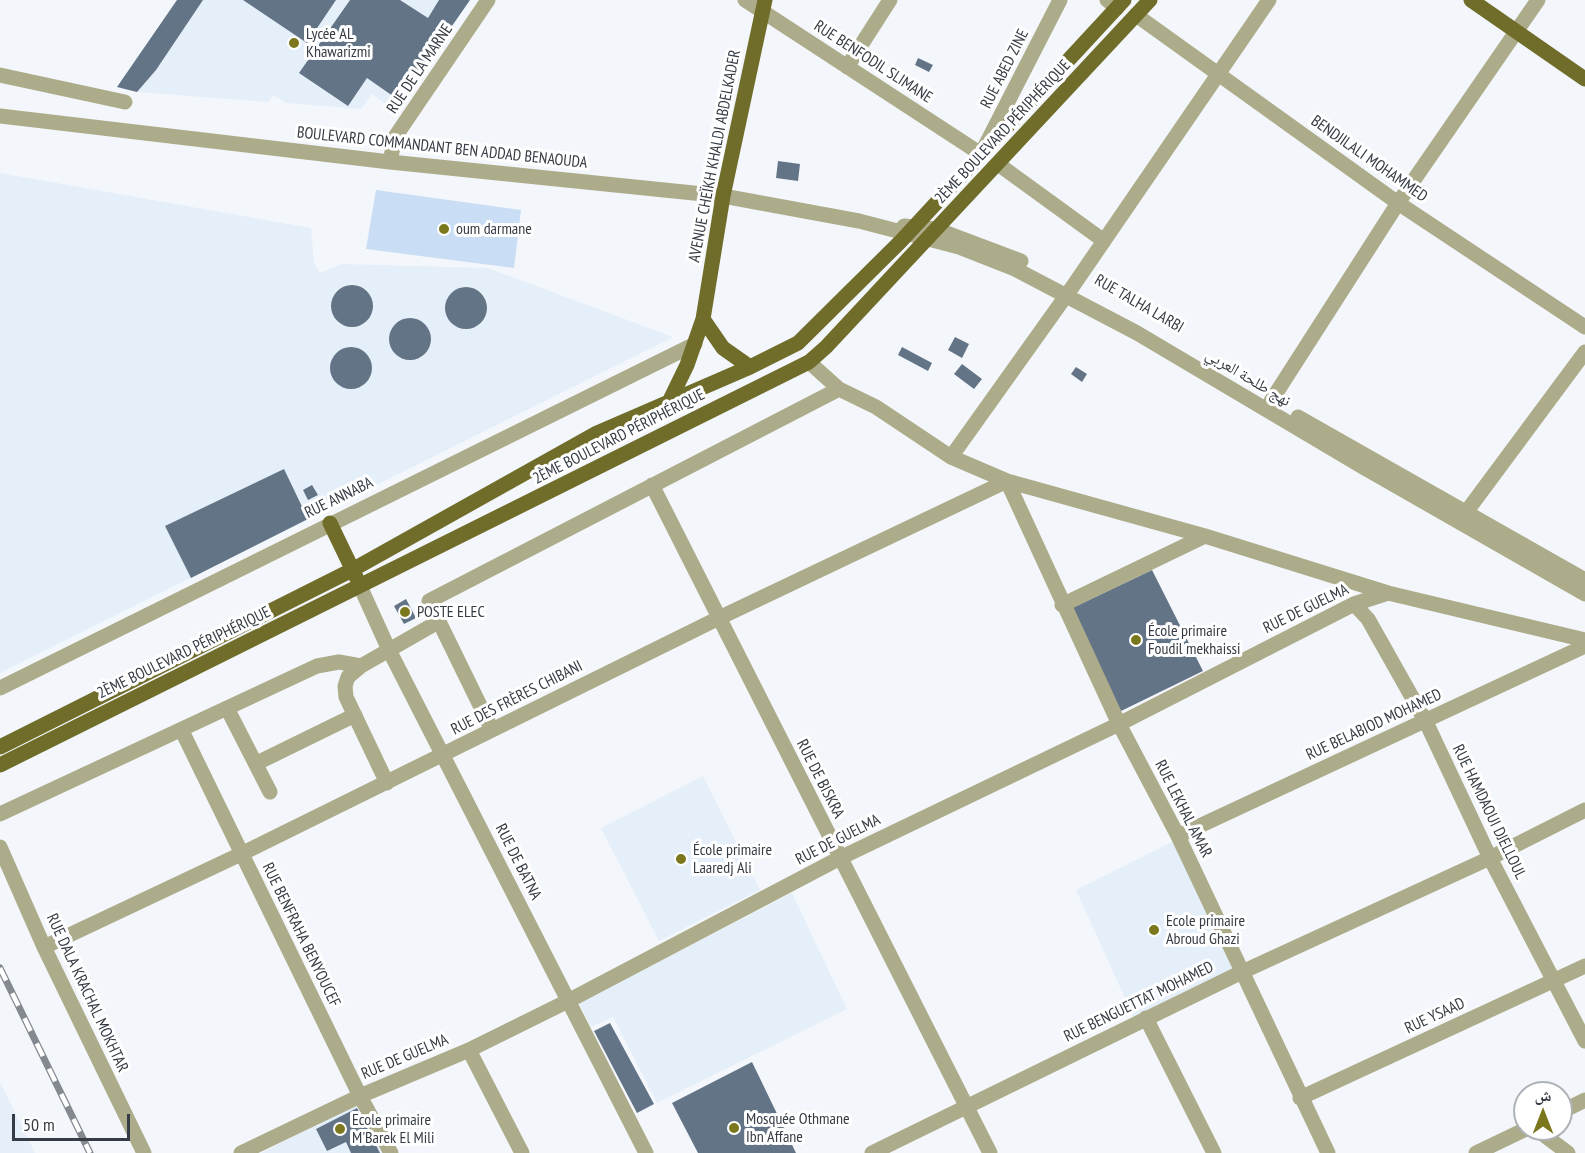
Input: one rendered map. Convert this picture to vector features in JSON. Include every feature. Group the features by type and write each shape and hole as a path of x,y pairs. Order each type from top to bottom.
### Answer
{"main road":[{"name":"2ÈME BOULEVARD PÉRIPHÉRIQUE","path":"5,762 808,362 826,348 1150,0"},
{"path":"1471,0 1585,79"},
{"name":"2ÈME BOULEVARD PÉRIPHÉRIQUE","path":"1,746 352,570 595,434 750,367 798,343 910,231 1116,3"},
{"name":"AVENUE CHEÏKH KHALDI ABDELKADER","path":"670,400 703,320 723,196 764,6"},
{"path":"703,320 723,348 750,367"},
{"path":"330,523 360,586"}],"street":[{"name":"RUE DE LA MARNE","path":"390,162 395,137 488,0"},
{"name":"RUE BENFODIL SLIMANE","path":"745,0 764,6 847,66 981,154"},
{"path":"847,66 890,0"},
{"name":"RUE ABED ZINE","path":"981,154 1060,0"},
{"path":"951,457 1070,290 1269,0"},
{"path":"1271,401 1398,203 1538,0"},
{"name":"BENDJILALI MOHAMMED","path":"1136,15 1398,203 1585,327"},
{"path":"0,75 124,102"},
{"name":"BOULEVARD COMMANDANT BEN ADDAD BENAOUDA","path":"0,116 390,162 723,196 772,203 910,231"},
{"path":"998,164 1104,241"},
{"path":"910,231 932,235"},
{"name":"نهج طلحة العربي","path":"932,235 959,248 1070,290 1585,594"},
{"name":"RUE TALHA LARBI","path":"1070,290 1467,511 1585,580"},
{"name":"RUE ANNABA","path":"0,688 695,344"},
{"path":"1467,511 1585,352"},
{"path":"808,362 838,389 876,407 951,457 1007,481 1205,536 1388,593 1585,640"},
{"path":"492,730 429,601 838,389"},
{"name":"RUE LEKHAL AMAR","path":"1007,481 1062,605 1119,724 1178,836 1328,1153"},
{"name":"RUE DES FRÈRES CHIBANI","path":"44,947 387,783 718,618 1007,481"},
{"name":"RUE DE BISKRA","path":"652,484 990,1153"},
{"path":"1062,605 1205,536"},
{"name":"RUE DE BATNA","path":"360,586 389,650 646,1153"},
{"name":"RUE DE GUELMA","path":"241,1153 360,1096 469,1050 568,1001 840,858 1119,724 1354,604 1388,593"},
{"name":"RUE HAMDAOUI DJELLOUL","path":"1354,604 1368,619 1426,722 1490,858 1585,1041"},
{"path":"387,783 346,697 345,686 348,677 361,666 438,622"},
{"name":"RUE BELABIOD MOHAMED","path":"1178,836 1585,646"},
{"path":"0,814 228,710 317,666 339,662 361,666"},
{"path":"228,710 270,792"},
{"path":"257,763 355,715"},
{"name":"RUE BENFRAHA BENYOUCEF","path":"182,731 360,1096 391,1153"},
{"name":"RUE BENGUETTAT MOHAMED","path":"872,1153 1146,1018 1490,858 1585,810"},
{"name":"RUE DALA KRACHAL MOKHTAR","path":"0,848 44,947 144,1153"},
{"name":"RUE YSAAD","path":"1300,1098 1585,966"},
{"path":"1146,1018 1214,1153"},
{"path":"469,1050 522,1153"},
{"path":"1476,1153 1513,1135"},
{"path":"1552,1141 1568,1153"}],"shaded area":[{"name":"Lycée AL Khawarizmi","path":"177,0 470,0 393,110 372,94 361,109 286,103 273,95 268,102 137,92 117,87"},
{"path":"0,173 311,228 314,263 320,273 342,264 488,268 673,337 0,673"},
{"name":"oum darmane","path":"376,190 521,210 514,268 366,249"},
{"name":"École primaire Laaredj Ali","path":"703,776 760,890 659,941 601,828"},
{"name":"Ecole primaire Abroud Ghazi","path":"1174,841 1233,969 1134,1018 1076,890"},
{"path":"792,893 847,1009 657,1103 613,1017 591,1027 579,1003"},
{"path":"0,1082 35,1153 0,1153"},
{"name":"Ecole primaire M'Barek El Mili","path":"358,1104 383,1153 261,1153"}],"building":[{"path":"177,0 203,0 156,70 137,92 117,87"},
{"path":"243,0 336,0 307,43"},
{"path":"350,0 400,0 428,18 439,0 470,0 400,101 367,78 348,106 299,73"},
{"path":"918,58 933,65 929,72 915,65"},
{"path":"778,161 800,164 798,181 776,178"},
{"path":"352,285 367,291 373,306 367,321 352,327 337,321 331,306 337,291"},
{"path":"466,287 481,293 487,308 481,323 466,329 451,323 445,308 451,293"},
{"path":"410,318 425,324 431,339 425,354 410,360 395,354 389,339 395,324"},
{"path":"955,337 969,344 962,358 948,350"},
{"path":"351,347 366,353 372,368 366,383 351,389 336,383 330,368 336,353"},
{"path":"902,347 932,363 928,371 898,355"},
{"path":"962,364 982,379 974,389 954,374"},
{"path":"1076,367 1087,374 1082,382 1071,374"},
{"path":"284,469 308,519 191,578 165,526"},
{"path":"312,485 318,495 308,500 303,490"},
{"name":"École primaire Foudil mekhaissi","path":"1152,570 1203,671 1119,712 1070,609"},
{"name":"POSTE ELEC","path":"406,599 416,618 404,624 394,606"},
{"path":"610,1023 654,1104 637,1113 594,1031"},
{"name":"Mosquée Othmane Ibn Affane","path":"752,1062 796,1153 698,1153 672,1103"},
{"path":"357,1108 380,1153 351,1153 346,1142 327,1151 316,1129"}],"railway":[{"path":"0,968 90,1153"}],"place":[{"name":"Lycée AL Khawarizmi","path":"294,43"},
{"name":"oum darmane","path":"444,229"},
{"name":"POSTE ELEC","path":"405,612"},
{"name":"École primaire Foudil mekhaissi","path":"1136,640"},
{"name":"École primaire Laaredj Ali","path":"681,859"},
{"name":"Ecole primaire Abroud Ghazi","path":"1154,930"},
{"name":"Mosquée Othmane Ibn Affane","path":"734,1128"},
{"name":"Ecole primaire M'Barek El Mili","path":"340,1129"}]}
